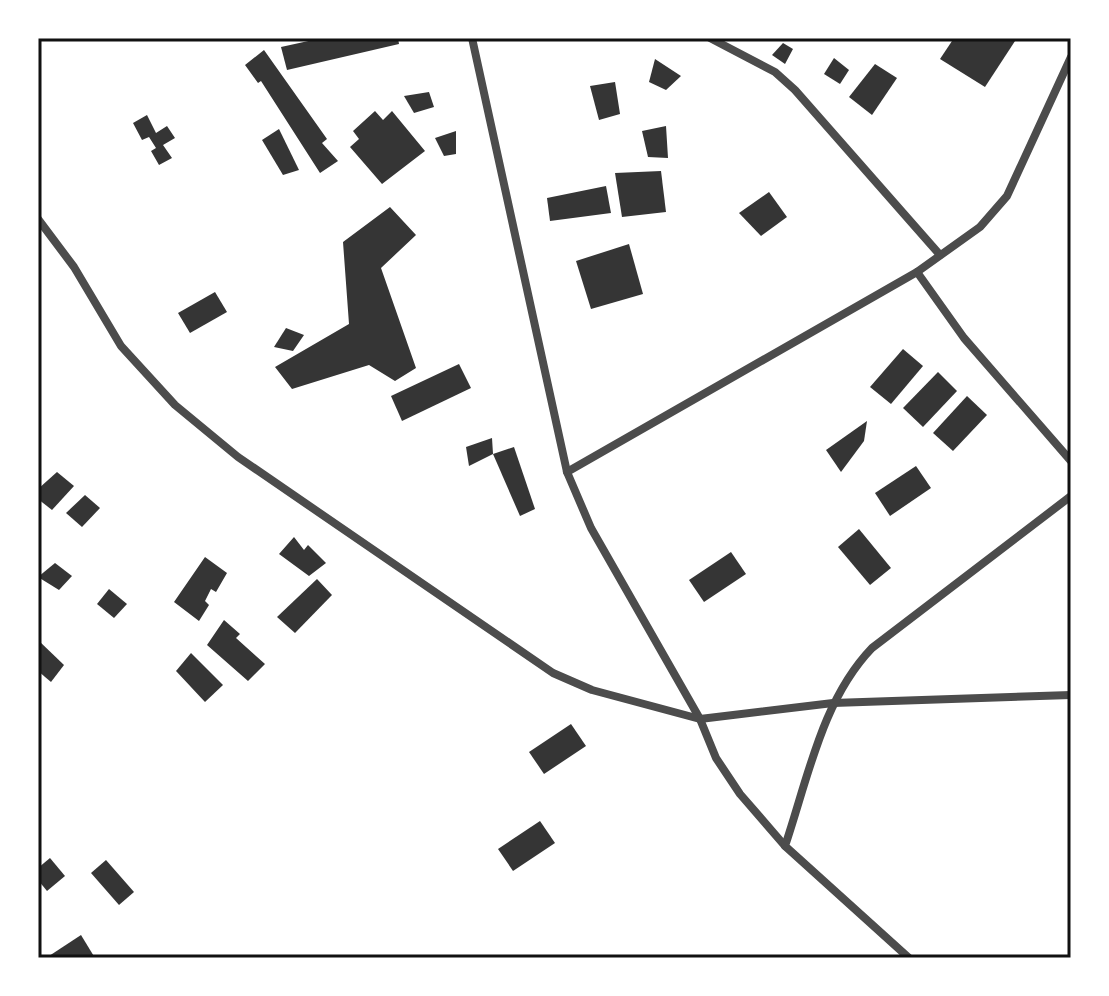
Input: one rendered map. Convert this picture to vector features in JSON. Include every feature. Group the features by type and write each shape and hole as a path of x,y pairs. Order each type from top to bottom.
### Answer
{"street":[{"path":"472,38 567,472 591,528 700,719 716,758 740,794 785,846 909,958"},
{"path":"710,38 775,72 795,90 940,255"},
{"path":"567,472 917,272 980,227 1007,196 1071,57"},
{"path":"38,219 74,267 121,346 175,405 238,457 553,673 592,690 700,719 833,703 1071,695"},
{"path":"917,272 964,338 1071,461"},
{"path":"785,846 833,703 845,678 872,648 1071,496"}],"building":[{"path":"322,38 398,38 399,44 287,70 281,47"},
{"path":"954,38 1017,38 985,87 940,59"},
{"path":"783,43 793,49 785,64 772,55"},
{"path":"264,50 327,139 322,143 338,161 320,173 261,81 258,83 245,65"},
{"path":"834,58 849,70 840,84 824,74"},
{"path":"655,59 681,76 666,90 649,82"},
{"path":"875,64 897,78 872,115 849,97"},
{"path":"615,82 620,114 599,120 590,86"},
{"path":"429,92 434,107 414,113 404,96"},
{"path":"375,111 383,120 392,111 425,151 382,184 350,147 359,139 353,131"},
{"path":"147,115 156,133 167,126 175,138 163,145 172,158 159,165 151,151 156,148 149,137 142,140 133,123"},
{"path":"666,126 668,158 648,157 642,131"},
{"path":"279,129 299,170 283,175 262,140"},
{"path":"456,131 456,154 444,156 435,138"},
{"path":"661,171 666,212 622,217 615,173"},
{"path":"606,186 611,213 550,221 547,198"},
{"path":"769,192 787,217 761,236 739,213"},
{"path":"390,207 416,235 381,268 416,368 395,381 369,365 292,389 275,367 349,324 343,242"},
{"path":"629,244 643,294 591,309 576,261"},
{"path":"215,292 227,312 190,333 178,313"},
{"path":"286,328 304,335 293,351 274,347"},
{"path":"903,349 923,366 891,404 870,387"},
{"path":"459,364 471,388 402,421 391,396"},
{"path":"938,372 957,391 923,427 903,408"},
{"path":"967,396 987,415 953,451 933,433"},
{"path":"867,421 864,441 841,472 826,450"},
{"path":"492,438 493,454 469,466 466,447"},
{"path":"514,447 535,509 520,516 493,454"},
{"path":"916,466 931,488 890,516 875,493"},
{"path":"57,472 74,486 52,510 38,499 38,489"},
{"path":"85,495 100,508 82,527 66,513"},
{"path":"859,529 891,568 870,585 838,547"},
{"path":"294,537 304,550 308,545 326,563 309,576 279,554"},
{"path":"731,552 746,574 704,602 689,580"},
{"path":"205,557 227,573 216,592 211,589 205,601 209,605 199,621 174,602"},
{"path":"55,563 72,576 59,590 38,577"},
{"path":"317,579 332,595 295,633 277,617"},
{"path":"109,589 127,604 114,618 97,604"},
{"path":"224,620 240,634 236,638 265,664 248,681 207,645"},
{"path":"38,640 64,665 51,682 38,671"},
{"path":"191,653 223,685 205,702 176,671"},
{"path":"571,724 586,746 544,774 529,752"},
{"path":"540,821 555,843 513,871 498,849"},
{"path":"50,858 65,876 47,891 38,880 38,868"},
{"path":"106,860 134,892 119,905 91,873"},
{"path":"81,935 95,958 46,958"}]}
